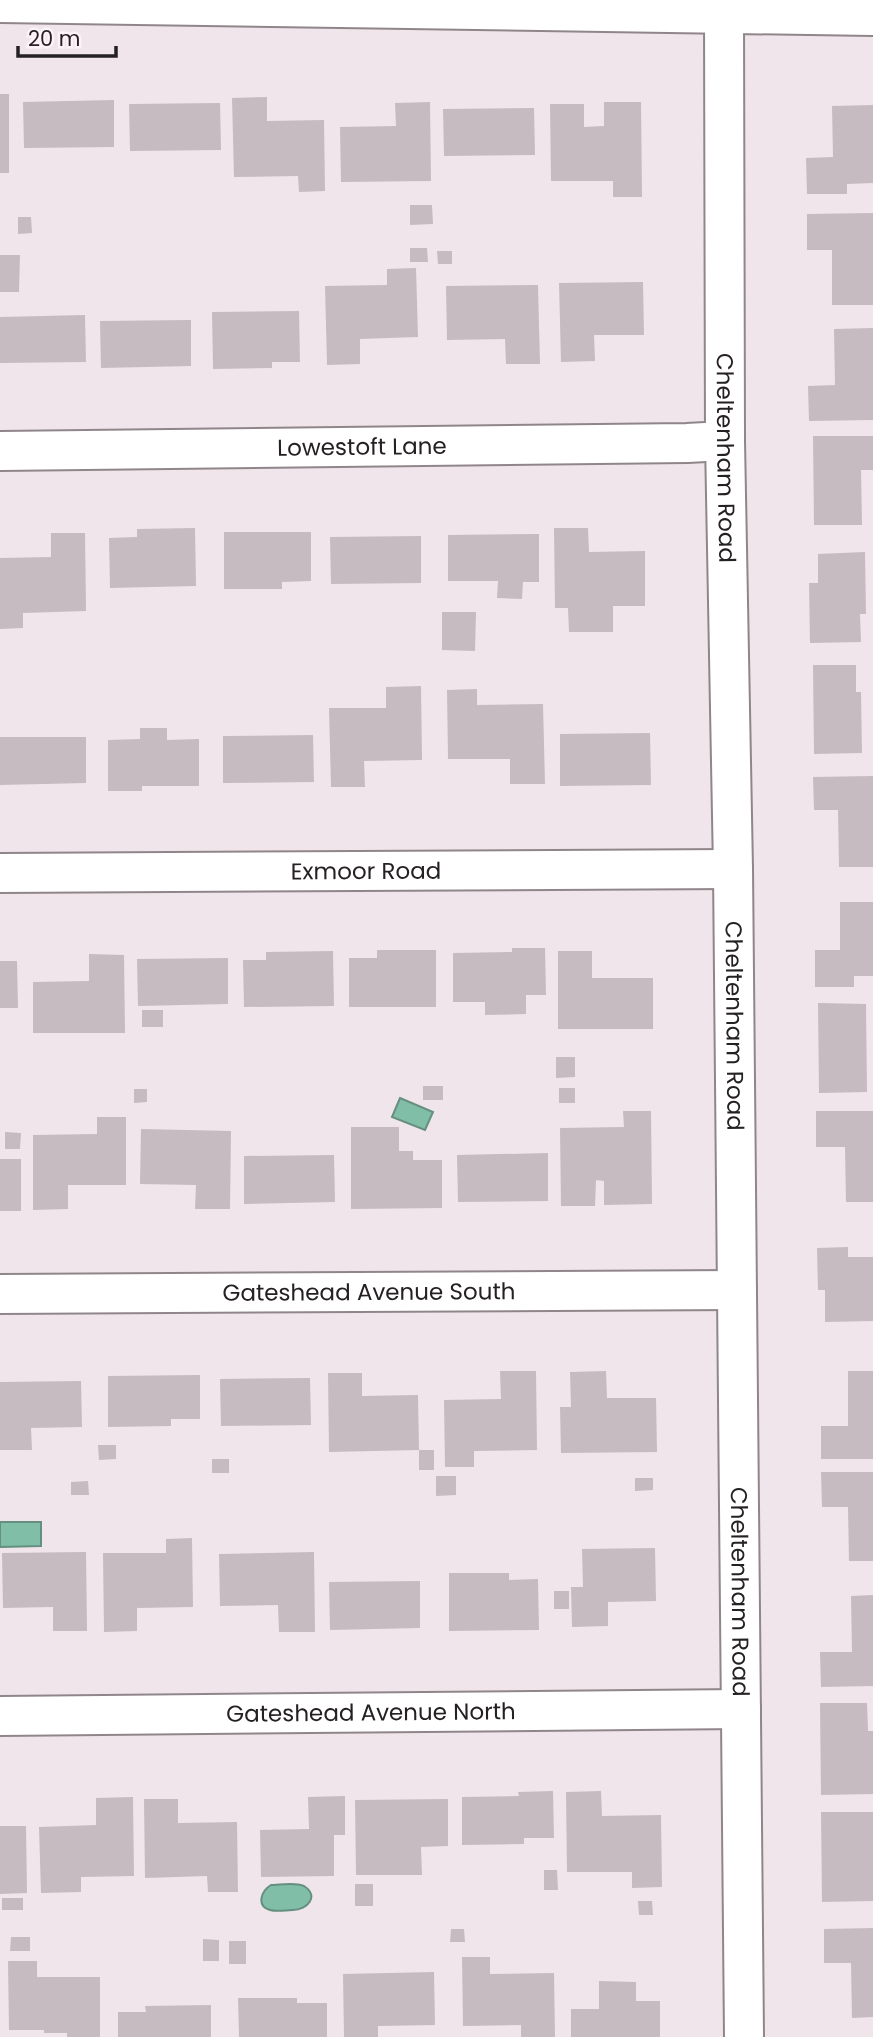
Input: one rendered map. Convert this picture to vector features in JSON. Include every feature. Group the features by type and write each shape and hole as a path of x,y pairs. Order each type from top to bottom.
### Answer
{"street":[{"path":"0,3 873,16"},
{"name":"Cheltenham Road","path":"724,14 724,441 733,869 744,2037"},
{"name":"Lowestoft Lane","path":"0,451 724,441"},
{"name":"Exmoor Road","path":"0,873 733,869"},
{"name":"Gateshead Avenue South","path":"0,1294 737,1290"},
{"name":"Gateshead Avenue North","path":"0,1716 741,1709"}],"shaded area":[{"path":"400,1098 433,1112 425,1130 392,1117"},
{"path":"0,1522 41,1522 41,1546 0,1547"},
{"path":"271,1885 304,1886 311,1894 310,1902 298,1909 270,1910 263,1905 262,1898"}],"building":[{"path":"0,94 9,94 9,173 0,173"},
{"path":"267,97 267,121 324,120 325,191 299,192 298,176 234,177 232,98"},
{"path":"114,100 114,147 24,148 23,102"},
{"path":"430,102 431,181 341,182 340,127 396,126 395,103"},
{"path":"604,102 641,102 642,197 613,197 613,181 551,181 550,104 584,104 584,127 604,126"},
{"path":"220,103 221,150 130,151 129,104"},
{"path":"873,105 873,183 847,184 847,194 807,194 806,158 833,157 832,106"},
{"path":"534,108 535,155 444,156 443,109"},
{"path":"410,205 432,205 433,224 410,225"},
{"path":"873,213 873,305 832,305 832,250 807,250 807,214"},
{"path":"18,217 31,217 32,233 18,234"},
{"path":"410,248 427,248 428,262 410,262"},
{"path":"437,251 452,251 452,264 438,264"},
{"path":"0,255 20,255 19,292 0,292"},
{"path":"416,268 418,337 360,339 360,364 327,365 325,286 387,285 387,269"},
{"path":"643,282 644,335 594,335 595,361 561,362 559,283"},
{"path":"538,285 540,364 506,364 505,339 447,340 446,286"},
{"path":"299,311 300,362 272,362 272,368 213,369 212,312"},
{"path":"85,315 86,362 0,363 0,317"},
{"path":"191,320 191,366 101,368 100,321"},
{"path":"873,328 873,420 809,421 808,386 835,385 834,329"},
{"path":"813,436 873,436 873,470 861,470 862,525 814,525"},
{"path":"195,528 196,586 110,588 109,538 137,537 137,529"},
{"path":"554,528 588,528 589,552 645,551 645,606 613,606 613,632 569,632 568,608 555,608"},
{"path":"224,532 311,532 311,581 282,582 282,589 224,589"},
{"path":"51,533 85,533 86,611 23,613 23,628 0,629 0,558 51,557"},
{"path":"539,534 539,582 523,582 522,599 497,598 498,581 448,581 448,535"},
{"path":"421,536 421,583 331,584 330,537"},
{"path":"865,552 866,614 860,614 861,642 810,643 809,583 818,583 818,554"},
{"path":"442,612 476,612 475,651 442,650"},
{"path":"813,665 856,665 856,692 861,692 862,753 814,754"},
{"path":"421,686 422,760 364,761 365,787 331,787 329,708 386,708 386,687"},
{"path":"477,689 477,705 543,704 545,784 510,784 510,759 448,759 447,690"},
{"path":"140,728 167,728 167,740 199,739 199,786 142,786 142,791 108,791 108,740 140,739"},
{"path":"650,733 651,785 560,786 560,734"},
{"path":"313,735 314,782 223,783 223,736"},
{"path":"0,737 86,737 86,783 0,785"},
{"path":"873,776 873,867 839,867 838,810 814,810 813,777"},
{"path":"840,902 873,902 873,976 854,976 854,987 815,987 815,950 840,950"},
{"path":"512,948 545,948 546,995 526,995 526,1014 485,1015 485,1002 453,1002 453,953 512,952"},
{"path":"377,950 436,950 436,1007 349,1007 349,958 377,958"},
{"path":"333,951 334,1006 244,1007 243,960 266,960 266,952"},
{"path":"558,951 592,951 592,978 653,978 653,1029 558,1029"},
{"path":"89,954 124,955 125,1033 33,1033 33,982 89,981"},
{"path":"228,958 228,1004 138,1006 137,959"},
{"path":"0,961 17,961 18,1008 0,1008"},
{"path":"818,1003 866,1004 867,1092 819,1093"},
{"path":"142,1010 163,1010 163,1027 142,1027"},
{"path":"556,1057 575,1057 575,1077 556,1078"},
{"path":"423,1086 443,1086 443,1100 423,1100"},
{"path":"559,1088 575,1088 575,1103 559,1103"},
{"path":"134,1089 147,1089 147,1102 134,1103"},
{"path":"623,1111 651,1111 652,1204 604,1205 604,1181 596,1180 595,1206 561,1206 560,1128 624,1127"},
{"path":"816,1111 873,1111 873,1202 846,1202 845,1147 816,1147"},
{"path":"97,1117 126,1117 126,1185 68,1185 68,1209 33,1210 33,1135 97,1134"},
{"path":"351,1127 399,1127 399,1151 413,1151 413,1160 442,1160 442,1208 351,1209"},
{"path":"141,1129 231,1131 230,1209 195,1209 196,1185 140,1184"},
{"path":"5,1132 21,1133 20,1149 5,1149"},
{"path":"548,1153 548,1201 458,1202 457,1155"},
{"path":"334,1155 335,1202 244,1204 244,1156"},
{"path":"0,1159 21,1159 21,1211 0,1211"},
{"path":"848,1247 848,1257 873,1257 873,1321 825,1322 825,1290 818,1290 817,1248"},
{"path":"500,1371 536,1371 537,1450 474,1451 474,1467 445,1467 444,1400 501,1399"},
{"path":"606,1371 607,1398 656,1398 657,1452 561,1453 560,1407 571,1407 570,1372"},
{"path":"848,1371 873,1371 873,1459 821,1459 821,1426 848,1426"},
{"path":"328,1373 362,1373 362,1396 418,1395 419,1450 329,1452"},
{"path":"200,1375 200,1419 171,1419 171,1426 108,1427 108,1376"},
{"path":"310,1378 311,1425 221,1426 220,1379"},
{"path":"81,1381 82,1427 31,1428 32,1450 0,1450 0,1382"},
{"path":"98,1445 116,1445 116,1459 99,1460"},
{"path":"419,1450 434,1450 434,1470 419,1470"},
{"path":"212,1459 229,1459 229,1473 212,1473"},
{"path":"821,1472 873,1472 873,1561 849,1561 848,1507 822,1507"},
{"path":"436,1476 456,1476 456,1495 436,1496"},
{"path":"635,1478 653,1478 653,1490 635,1491"},
{"path":"88,1481 89,1495 71,1495 71,1482"},
{"path":"192,1538 193,1607 137,1608 137,1631 104,1632 103,1553 166,1553 166,1539"},
{"path":"655,1548 656,1601 608,1602 608,1626 572,1627 571,1587 583,1587 582,1549"},
{"path":"86,1552 87,1631 53,1631 53,1607 3,1608 2,1553"},
{"path":"314,1552 315,1632 279,1632 278,1605 220,1606 219,1554"},
{"path":"449,1573 509,1573 509,1580 538,1579 539,1630 449,1631"},
{"path":"420,1581 420,1628 330,1630 329,1582"},
{"path":"554,1591 569,1591 569,1609 554,1609"},
{"path":"873,1595 873,1686 821,1687 820,1652 852,1652 851,1596"},
{"path":"820,1703 867,1703 868,1731 873,1731 873,1794 821,1795"},
{"path":"553,1791 554,1838 524,1838 524,1844 462,1845 462,1797 519,1796 518,1792"},
{"path":"601,1791 602,1816 661,1815 662,1887 632,1888 632,1872 567,1872 566,1792"},
{"path":"345,1796 345,1835 334,1835 334,1876 261,1877 260,1830 309,1829 308,1797"},
{"path":"133,1797 134,1876 81,1877 81,1892 41,1893 39,1827 96,1825 96,1798"},
{"path":"144,1799 178,1799 178,1823 237,1822 238,1892 208,1892 207,1876 145,1878"},
{"path":"448,1799 448,1846 421,1847 422,1875 356,1875 355,1800"},
{"path":"821,1812 873,1812 873,1901 822,1902"},
{"path":"0,1826 26,1826 27,1893 0,1894"},
{"path":"544,1870 557,1870 558,1890 544,1890"},
{"path":"355,1884 373,1884 373,1906 355,1906"},
{"path":"2,1898 23,1898 23,1910 2,1910"},
{"path":"638,1901 652,1901 653,1915 639,1915"},
{"path":"873,1928 873,2017 852,2018 851,1963 824,1963 824,1929"},
{"path":"451,1929 464,1929 465,1942 450,1942"},
{"path":"11,1937 30,1937 30,1951 10,1951"},
{"path":"203,1939 219,1940 219,1961 203,1961"},
{"path":"229,1941 246,1941 246,1964 229,1964"},
{"path":"462,1957 490,1957 490,1974 554,1973 555,2037 521,2037 521,2025 463,2026"},
{"path":"8,1961 37,1961 37,1977 100,1977 100,2037 67,2037 67,2033 44,2033 44,2030 9,2030"},
{"path":"434,1972 435,2025 378,2026 378,2037 344,2037 343,1974"},
{"path":"599,1981 636,1982 636,2001 660,2001 660,2037 571,2037 571,2009 599,2009"},
{"path":"238,1998 297,1998 297,2003 327,2003 327,2037 239,2037"},
{"path":"211,2005 211,2037 118,2037 118,2012 146,2012 145,2006"}]}
